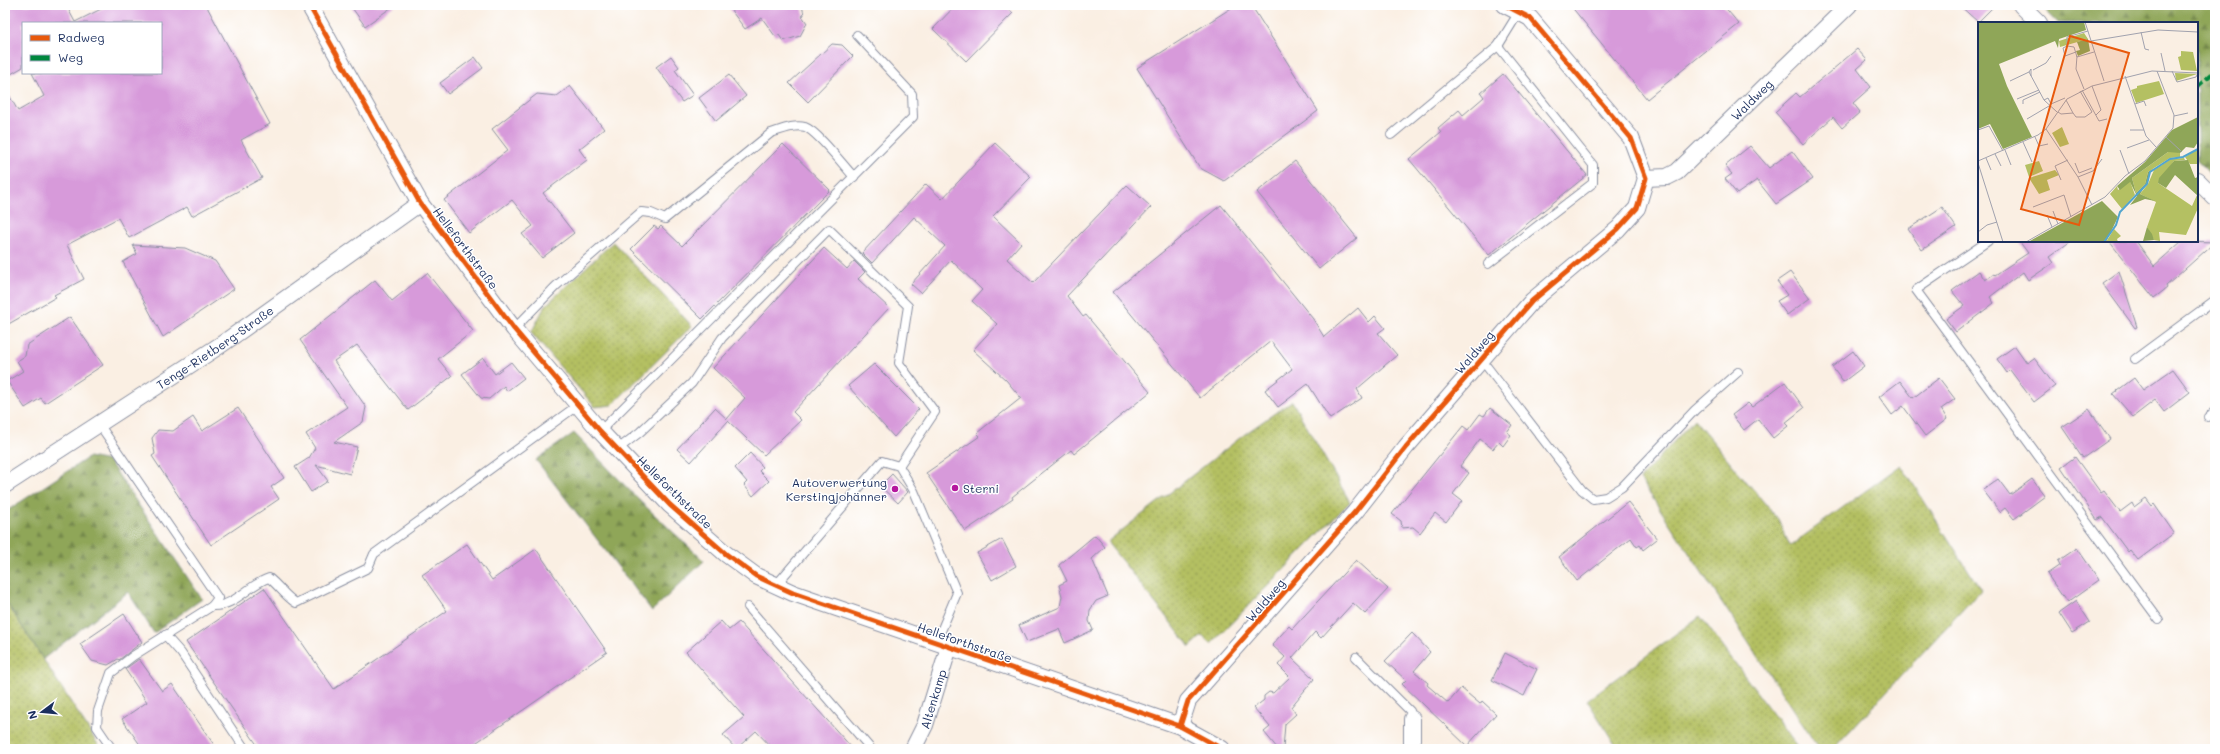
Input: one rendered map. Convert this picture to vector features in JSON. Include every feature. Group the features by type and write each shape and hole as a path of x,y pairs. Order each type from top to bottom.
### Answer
{"street":[{"name":"Helleforthstraße","path":"308,5 420,203 514,329 600,431 670,505 726,554 756,576 793,593 1180,726 1222,749"},
{"name":"Waldweg","path":"1180,726 1188,701 1355,512 1406,447 1532,301 1618,229 1637,208 1646,178 1667,177 1677,172 1849,5"},
{"path":"2021,5 2038,22"},
{"path":"1512,9 1530,18 1631,138 1646,178"},
{"path":"2198,181 2215,198"},
{"name":"Tenge-Rietberg-Straße","path":"5,485 222,344 420,203"},
{"name":"Altenkamp","path":"913,749 925,724 943,645"},
{"path":"1412,719 1412,749"}],"lane":[{"path":"1391,135 1498,46 1512,9"},
{"path":"600,431 913,117 912,94 857,35"},
{"path":"1488,264 1593,183 1593,165 1498,46"},
{"path":"514,329 556,286 641,212 651,213 665,219 771,133 788,127 804,127 813,132 854,177"},
{"path":"618,449 640,432 692,383 722,338 829,229 908,306 899,363 935,412 899,466"},
{"path":"1987,242 1916,290 2159,620"},
{"path":"2135,359 2215,300"},
{"path":"1481,359 1582,490 1593,499 1606,497 1622,487 1695,410 1738,372"},
{"path":"212,606 223,606 262,580 269,578 278,584 288,598 296,603 368,568 374,554 578,405"},
{"path":"2208,417 2215,411"},
{"path":"99,424 218,598 212,606 165,635 111,673 98,711 97,728 112,749"},
{"path":"776,585 882,461 899,466 914,491 956,593 943,645"},
{"path":"748,608 871,749"},
{"path":"165,635 181,653 243,746 240,749"},
{"path":"1356,657 1410,711 1412,719"}],"green space":[{"path":"2040,5 2215,5 2215,179 2198,162 2198,22 2057,22"},
{"path":"613,242 692,326 612,405 595,407 531,333 545,306"},
{"path":"1292,401 1350,502 1211,644 1202,636 1190,647 1107,542 1245,434"},
{"path":"1694,419 1778,519 1790,546 1901,465 1981,590 1833,749 1819,749 1640,479"},
{"path":"574,433 641,502 704,561 652,611 536,460"},
{"path":"89,457 109,461 202,599 154,633 128,592 43,659 5,600 5,512"},
{"path":"5,600 101,749 7,749 5,745"},
{"path":"1700,616 1799,749 1618,749 1587,700"}],"building":[{"path":"5,5 66,5 75,22 22,22 22,68 11,74 5,61"},
{"path":"109,5 206,5 270,124 241,140 262,178 192,216 187,207 129,238 118,218 67,245 84,279 54,295 56,297 5,326 5,88 18,111 44,96 33,74 162,74 162,22 75,22"},
{"path":"350,5 395,5 365,26"},
{"path":"727,5 802,5 804,15 802,16 807,23 800,36 783,41 779,35 775,36 762,18 745,29"},
{"path":"956,5 1004,5 1013,13 966,61 933,29"},
{"path":"1236,5 1251,5 1318,111 1224,181 1200,168 1137,68"},
{"path":"1570,5 1723,5 1739,24 1647,99"},
{"path":"1959,5 1995,5 1978,22"},
{"path":"832,44 842,45 853,56 808,102 789,83"},
{"path":"1857,49 1867,60 1857,69 1871,87 1853,103 1860,112 1842,128 1833,117 1803,144 1775,112 1796,93 1800,97"},
{"path":"671,56 679,67 675,70 693,95 682,102 656,67"},
{"path":"475,57 483,68 448,94 440,83"},
{"path":"1503,74 1587,175 1489,255 1409,159 1441,132 1438,128 1459,110 1463,115 1484,97 1481,93"},
{"path":"729,75 746,96 716,121 699,98"},
{"path":"570,86 604,129 579,149 587,160 543,193 574,233 542,258 522,234 533,226 512,200 469,233 444,200 508,150 492,129 537,94 557,96"},
{"path":"995,143 1031,177 993,216 1021,243 1007,259 1033,283 1127,185 1151,207 1067,296 1083,317 1086,315 1150,392 1074,454 1071,450 1012,497 1013,499 965,531 926,473 980,436 977,433 1021,398 1006,380 973,350 997,324 972,301 982,290 951,260 921,293 911,284 945,246 914,217 872,263 862,253 926,184 942,199"},
{"path":"783,144 830,190 702,319 631,249 654,226 658,229 661,226 682,246"},
{"path":"1750,146 1769,168 1792,151 1813,179 1776,204 1757,180 1737,194 1725,179 1732,174 1725,166"},
{"path":"1295,161 1357,238 1319,269 1257,192"},
{"path":"1221,205 1313,319 1324,337 1358,308 1369,322 1375,316 1385,328 1378,333 1397,355 1357,389 1362,398 1330,419 1308,384 1278,407 1265,390 1292,369 1271,341 1200,398 1113,292"},
{"path":"1942,207 1956,227 1922,250 1908,229"},
{"path":"2020,242 2070,242 2049,257 2053,263 2028,280 2023,272 1995,293 1990,297 1994,303 1956,332 1946,319 1964,306 1952,291 1979,271 1985,280 2028,253"},
{"path":"2110,242 2137,242 2154,266 2181,242 2215,242 2166,286 2167,288 2154,298"},
{"path":"133,245 185,248 215,261 234,289 163,337 123,262 137,254"},
{"path":"824,248 847,269 854,261 865,272 858,279 889,308 793,412 801,420 764,455 728,421 691,462 677,449 715,408 727,419 745,398 713,368"},
{"path":"2119,271 2137,327 2135,328 2102,283"},
{"path":"1790,272 1810,298 1787,315 1777,301 1787,295 1777,281"},
{"path":"427,273 473,331 438,359 452,376 408,410 357,345 334,361 366,407 363,422 334,442 357,447 350,474 316,465 328,481 311,492 295,467 309,458 315,448 306,434 347,407 300,340 375,280 392,301"},
{"path":"70,317 103,365 45,403 41,398 25,408 7,381 23,371 17,361 25,356 27,345"},
{"path":"2015,346 2027,363 2034,358 2055,386 2034,402 2010,370 2007,373 1997,359"},
{"path":"1853,351 1864,366 1843,382 1832,367"},
{"path":"483,358 495,374 511,362 524,378 507,391 504,386 489,399 481,398 462,374"},
{"path":"874,364 919,409 894,437 848,386"},
{"path":"2173,369 2190,392 2164,412 2155,400 2133,417 2113,394 2134,378 2143,390"},
{"path":"1939,378 1955,399 1941,409 1947,419 1925,436 1903,406 1892,415 1879,397 1900,381 1913,398"},
{"path":"1785,382 1804,408 1785,423 1788,426 1773,438 1758,419 1744,430 1732,415 1748,403 1752,407"},
{"path":"238,408 284,478 271,487 279,499 211,545 152,456 155,454 152,438 158,430 173,431 193,417 202,431"},
{"path":"1490,408 1512,425 1507,432 1511,435 1503,446 1499,442 1493,449 1480,439 1460,466 1469,473 1453,494 1462,501 1446,522 1435,513 1420,533 1413,527 1402,528 1401,521 1392,514 1463,426 1468,430 1480,414 1484,416"},
{"path":"2089,409 2110,439 2083,458 2062,427"},
{"path":"750,453 763,467 759,471 769,481 753,496 744,485 747,482 735,468"},
{"path":"2075,457 2101,493 2104,491 2120,512 2132,503 2134,507 2146,498 2152,506 2154,504 2174,533 2138,560 2130,550 2128,552 2102,517 2097,520 2061,467"},
{"name":"Autoverwertung Kerstingjohänner","path":"892,474 908,492 898,503 880,486"},
{"path":"1998,479 2010,495 2032,479 2045,496 2014,519 2005,508 2000,512 1983,490"},
{"path":"1628,502 1657,539 1643,550 1640,545 1637,547 1631,538 1577,581 1559,557"},
{"path":"1095,535 1105,547 1092,559 1108,596 1096,601 1090,610 1089,621 1093,630 1065,643 1059,629 1027,642 1019,625 1060,607 1062,596 1059,585 1067,581 1059,565"},
{"path":"1002,539 1016,566 992,580 977,553"},
{"path":"467,544 492,580 536,549 607,652 467,749 260,749 186,642 264,588 334,689 447,611 422,575"},
{"path":"2077,548 2099,580 2067,603 2047,574 2060,565 2058,561"},
{"path":"1356,560 1388,589 1365,614 1353,603 1321,638 1315,632 1292,658 1314,679 1291,707 1296,714 1285,724 1283,749 1278,749 1264,732 1270,727 1254,708 1264,700 1264,696 1269,692 1273,693 1290,677 1278,665 1285,657 1272,645 1289,626 1292,629"},
{"path":"2076,601 2090,622 2072,633 2059,613"},
{"path":"124,614 142,642 119,660 118,659 108,665 92,661 80,644"},
{"path":"721,621 729,630 739,622 853,749 773,749 756,731 736,749 723,735 744,717 686,652"},
{"path":"1412,633 1430,652 1414,671 1428,683 1427,685 1448,703 1461,688 1480,704 1482,701 1496,714 1467,746 1402,684 1406,680 1385,661"},
{"path":"1505,653 1537,669 1524,696 1492,680"},
{"path":"139,659 162,691 172,684 217,749 143,749 122,719 147,702 125,669"}],"marked path":[{"path":"2198,86 2215,71"}],"cycle path":[{"path":"309,5 420,203 514,329 600,431 670,505 726,554 756,576 793,593 1180,726 1222,749"},
{"path":"1180,726 1188,701 1355,512 1406,447 1532,301 1618,229 1637,208 1646,178 1631,138 1530,18 1505,5"}],"place":[{"name":"Sterni","path":"955,488"},
{"name":"Autoverwertung Kerstingjohänner","path":"895,489"}]}
